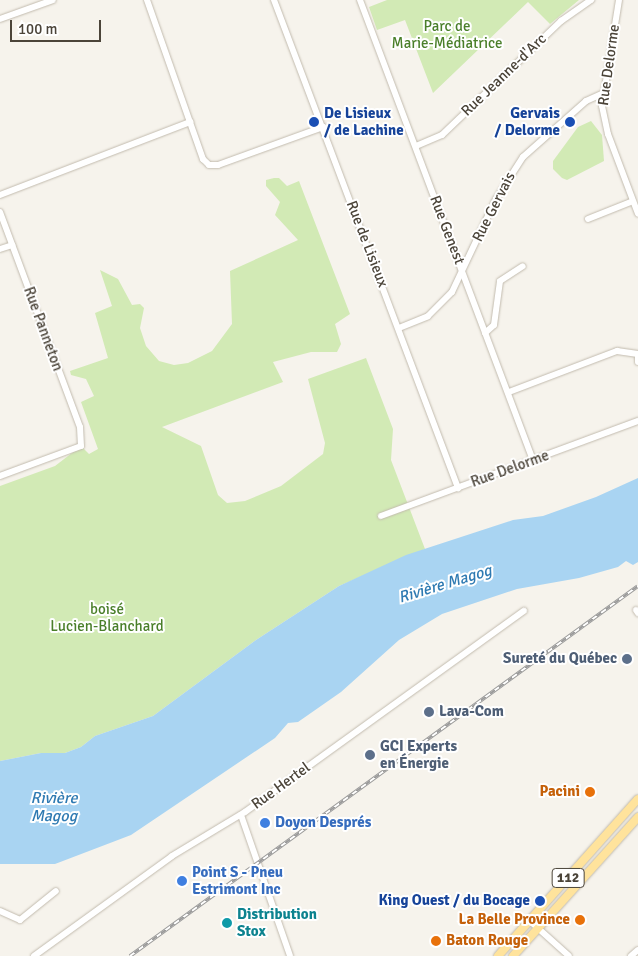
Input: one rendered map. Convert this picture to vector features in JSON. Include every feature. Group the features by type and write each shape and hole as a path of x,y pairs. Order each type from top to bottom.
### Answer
{"main road":[{"name":"112","path":"498,956 638,800"},
{"name":"112","path":"513,956 638,817"}],"street":[{"path":"0,19 53,0"},
{"path":"147,0 203,159 209,165 218,165 323,127"},
{"name":"Rue de Lisieux","path":"274,0 458,488"},
{"name":"Rue Genest","path":"360,0 534,460"},
{"name":"Rue Jeanne-d'Arc","path":"416,146 442,134 561,21 591,0"},
{"name":"Rue Delorme","path":"619,0 602,94 604,123 638,214"},
{"name":"Rue Gervais","path":"399,328 438,308 452,292 496,198 523,156 586,101 602,94"},
{"path":"0,195 190,122"},
{"path":"588,219 633,201"},
{"name":"Rue Panneton","path":"0,212 80,428 81,446 0,476"},
{"path":"0,249 12,245"},
{"path":"485,332 494,325 500,281 523,266"},
{"path":"509,392 617,351 638,354 638,362"},
{"name":"Rue Delorme","path":"381,516 638,421"},
{"name":"Rue Hertel","path":"34,956 172,856 241,814 524,611"},
{"path":"241,814 290,956"},
{"path":"0,912 20,920 56,891"},
{"path":"530,921 569,956"},
{"path":"631,956 638,950"}],"green space":[{"name":"Parc de Marie-Médiatrice","path":"387,0 579,0 550,24 528,2 433,93 405,20 377,30 369,7"},
{"path":"591,121 602,135 604,161 567,180 562,178 553,169 553,161 578,127"},
{"name":"boisé Lucien-Blanchard","path":"279,178 287,186 299,181 350,314 335,324 341,344 337,352 311,352 273,362 283,382 162,427 201,446 218,495 227,503 245,501 281,486 323,454 325,443 308,379 366,358 393,429 391,460 425,549 339,586 256,640 153,716 95,736 81,747 65,753 41,753 0,761 0,486 55,466 81,446 89,454 98,449 81,402 94,396 86,379 71,375 70,371 108,358 95,313 112,306 100,270 118,279 132,305 140,304 144,308 140,328 146,346 159,361 174,365 188,363 212,351 232,324 230,271 298,240 275,215 280,202 266,186 266,180"}],"water":[{"name":"Rivière Magog","path":"638,478 638,562 633,565 626,561 618,567 579,578 517,589 442,614 399,640 341,692 298,722 288,723 275,738 131,835 55,864 0,864 0,761 41,753 65,753 81,747 95,736 153,716 256,640 339,586 406,555 513,520 543,516 596,497"}],"railway":[{"path":"130,956 638,586"}],"place":[{"name":"De Lisieux / de Lachine","path":"314,122"},
{"name":"Gervais / Delorme","path":"570,122"},
{"name":"Sureté du Québec","path":"627,659"},
{"name":"Lava-Com","path":"429,712"},
{"name":"GCI Experts en Énergie","path":"370,755"},
{"name":"Pacini","path":"590,792"},
{"name":"Doyon Després","path":"265,823"},
{"name":"Point S - Pneu Estrimont Inc","path":"182,881"},
{"name":"King Ouest / du Bocage","path":"540,901"},
{"name":"La Belle Province","path":"580,920"},
{"name":"Distribution Stox","path":"227,923"},
{"name":"Baton Rouge","path":"436,941"}]}
